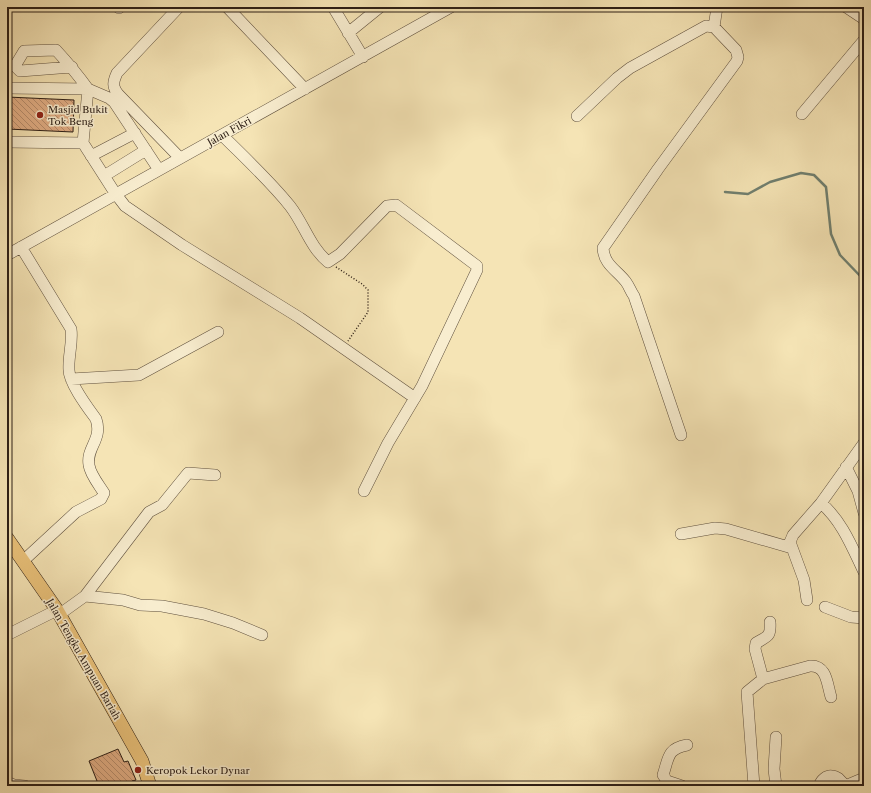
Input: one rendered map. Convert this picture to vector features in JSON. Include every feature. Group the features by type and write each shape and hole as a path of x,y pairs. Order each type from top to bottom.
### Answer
{"main road":[{"name":"Jalan Tengku Ampuan Bariah","path":"7,538 58,612 142,761 150,786"}],"street":[{"path":"179,7 117,73 113,82 113,88 180,158"},
{"path":"227,7 305,89"},
{"path":"333,7 363,57"},
{"path":"348,33 380,7"},
{"name":"Jalan Fikri","path":"7,255 115,193 451,7"},
{"path":"714,27 717,7"},
{"path":"846,7 864,19"},
{"path":"577,116 617,78 630,68 706,26 714,27 736,50 738,57 737,61 658,169 603,248 604,256 610,267 626,282 634,296 681,435"},
{"path":"802,114 864,40"},
{"path":"72,67 88,89 83,143 125,206 182,245 344,347 415,398"},
{"path":"7,88 88,89 109,98 114,102 159,170"},
{"path":"91,156 134,133"},
{"path":"222,135 289,205 316,250 328,262 340,254 388,206 396,205 477,266 477,270 415,398 388,443 364,491"},
{"path":"7,142 83,143"},
{"path":"104,176 146,150"},
{"path":"21,247 71,329 72,337 68,371 71,379 96,419 98,433 89,455 89,466 104,493 101,499 76,512 23,561"},
{"path":"71,379 139,375 218,332"},
{"path":"807,600 804,580 790,542 793,535 821,503 864,443"},
{"path":"846,467 858,491 864,513"},
{"path":"7,635 58,612 86,596 149,512 162,505 188,473 215,475"},
{"path":"821,503 838,520 864,572"},
{"path":"681,534 715,528 726,529 792,548"},
{"path":"86,596 124,600 140,606 162,606 204,614 233,623 262,635"},
{"path":"825,607 851,617 864,618"},
{"path":"763,679 755,649 756,643 768,636 770,632 770,622"},
{"path":"754,786 746,702 747,692 763,679 817,665 823,670 831,697"},
{"path":"776,737 774,770 776,786"},
{"path":"682,786 667,781 663,774 670,752 677,747 687,746"},
{"path":"818,786 823,778 828,776 836,776 840,778 845,786 864,778"},
{"path":"7,782 14,785 25,786"}],"path":[{"path":"328,262 362,284 368,290 368,312 344,347"}],"building":[{"name":"Masjid Bukit Tok Beng","path":"7,97 74,100 73,132 7,129"},
{"path":"118,749 124,762 128,761 136,780 132,781 134,786 99,786 89,761"}],"waterway":[{"path":"725,192 748,194 770,182 801,173 814,175 826,187 831,234 840,255 864,280"}],"place":[{"name":"Masjid Bukit Tok Beng","path":"40,115"},
{"name":"Keropok Lekor Dynar","path":"138,770"}]}
